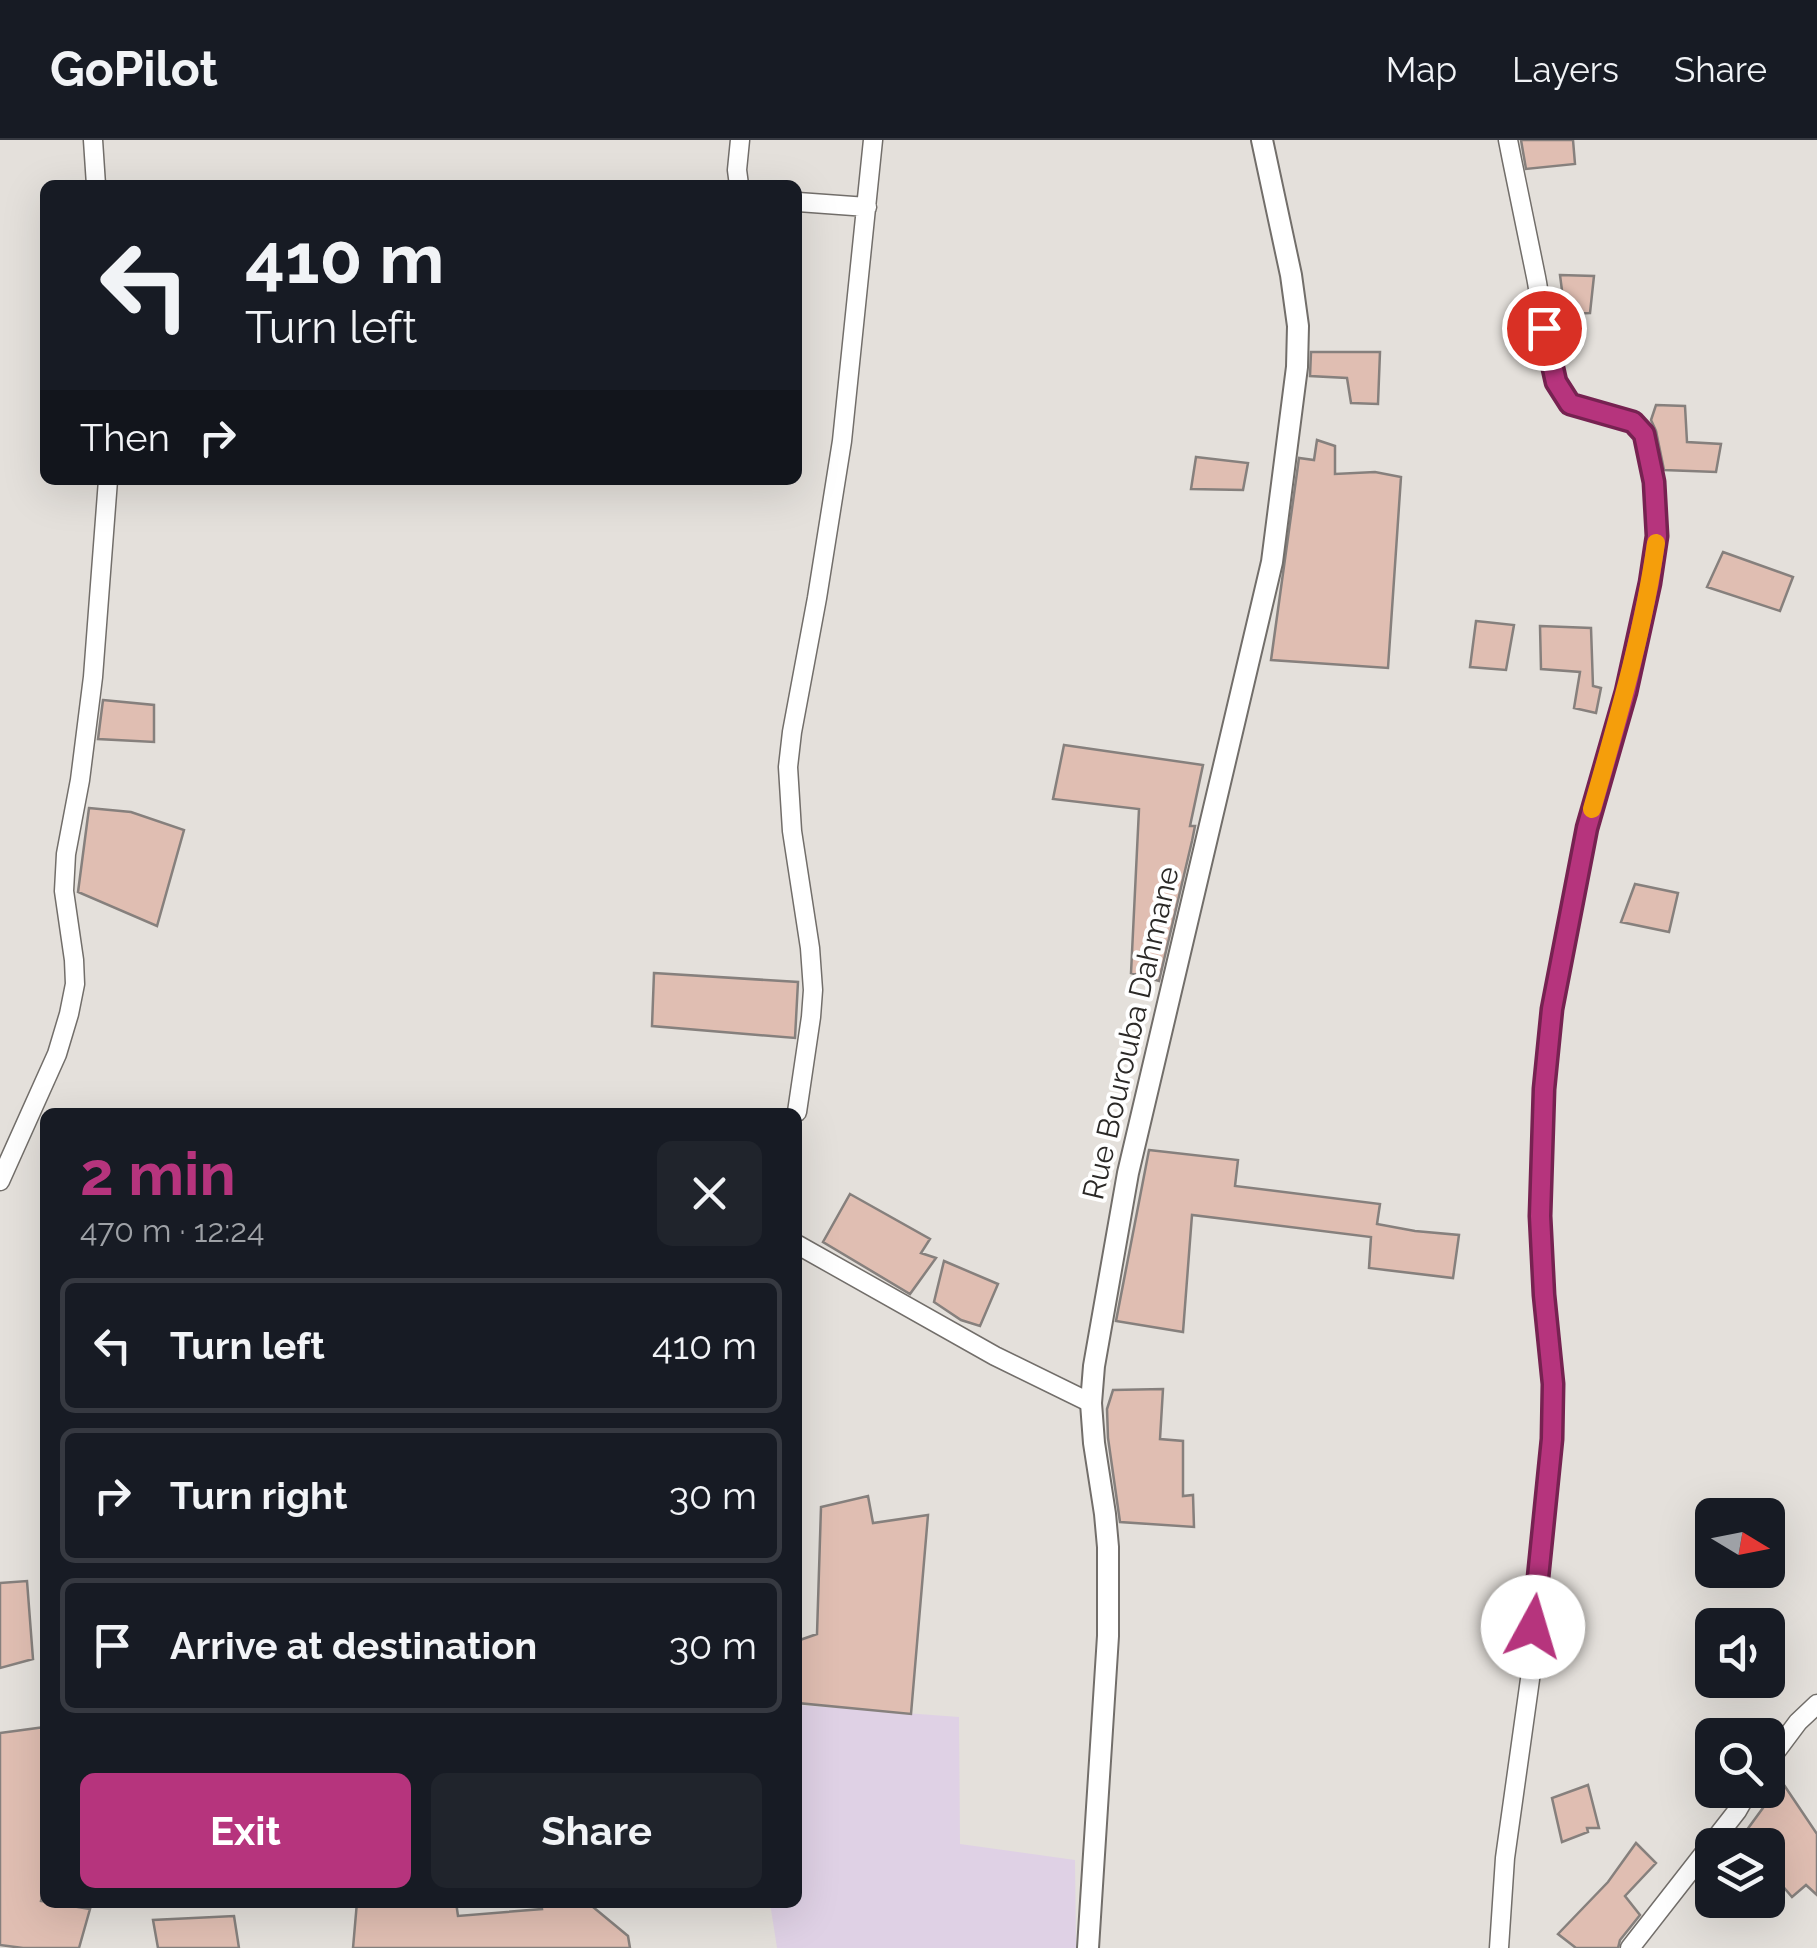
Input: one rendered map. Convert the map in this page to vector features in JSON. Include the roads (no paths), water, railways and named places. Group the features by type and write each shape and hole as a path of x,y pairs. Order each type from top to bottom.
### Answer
{"street":[{"path":"93,140 96,180"},
{"path":"737,180 740,140"},
{"path":"798,1108 813,990 792,832 788,767 842,441 874,140"},
{"name":"Rue Bourouba Dahmane","path":"1088,1948 1108,1618 1106,1514 1091,1403 1094,1366 1128,1173 1272,562 1296,367 1298,326 1262,140"},
{"path":"1499,1948 1506,1858 1532,1665 1552,1439 1553,1384 1540,1216 1544,1089 1552,1009 1587,828 1626,692 1657,536 1654,482 1644,434 1633,422 1570,404 1556,382 1508,140"},
{"path":"802,202 867,207"},
{"path":"0,1182 56,1054 75,984 64,892 66,854 93,678 108,485"},
{"path":"802,1248 995,1356 1091,1403"},
{"path":"1785,1739 1817,1704"},
{"path":"1630,1948 1738,1808"}]}
